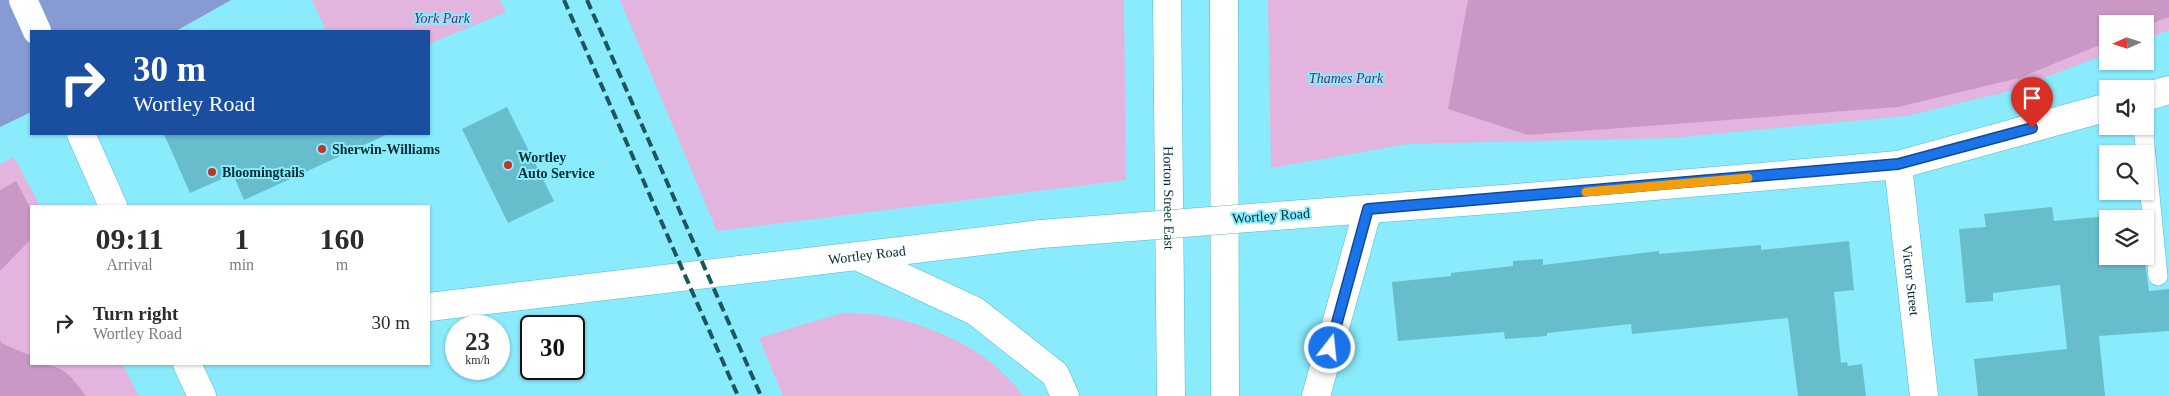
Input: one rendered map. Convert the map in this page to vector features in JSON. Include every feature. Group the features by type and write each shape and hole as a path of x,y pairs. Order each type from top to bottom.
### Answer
{"street":[{"path":"23,0 36,30"},
{"name":"Horton Street East","path":"1167,0 1171,396"},
{"path":"1224,0 1225,396"},
{"path":"2154,94 2169,90"},
{"name":"Wortley Road","path":"430,307 1041,234 1368,209 1898,164 2099,109"},
{"path":"82,135 113,205"},
{"name":"Victor Street","path":"1898,164 1924,396"},
{"path":"1316,396 1368,209"},
{"path":"859,257 976,311 1055,374 1065,396"},
{"path":"188,365 202,396"}],"lane":[{"path":"2144,135 2158,276"}],"green space":[{"name":"York Park","path":"312,0 500,0 506,12 430,44 430,30 326,30"},
{"path":"620,0 1124,0 1126,180 717,231"},
{"name":"Thames Park","path":"1268,0 2169,0 2169,30 2154,36 2154,15 2099,15 2099,57 2006,92 1906,116 1671,138 1407,144 1271,168"},
{"path":"14,157 39,205 30,205 30,365 123,365 139,396 0,396 0,164"},
{"path":"842,313 883,316 908,322 945,335 981,355 1011,381 1023,396 783,396 759,338"}],"shaded area":[{"name":"Thames Park","path":"1468,0 2169,0 2169,17 2154,23 2154,15 2099,15 2099,45 2019,78 1898,107 1528,135 1448,109"},
{"path":"16,181 30,207 30,240 0,271 0,190"},
{"path":"0,338 1,343 30,356 30,365 46,365 64,371 86,396 0,396"}],"water":[{"path":"0,0 231,0 178,30 30,30 30,112 0,127"}],"building":[{"name":"Wortley Auto Service","path":"507,107 554,201 508,223 462,129"},
{"path":"164,135 386,135 244,200 233,174 190,193"},
{"path":"2052,207 2054,221 2099,217 2099,265 2145,265 2149,291 2169,289 2169,331 2099,336 2105,396 1978,396 1974,359 2067,349 2060,285 1993,293 1993,301 1966,303 1959,229 1986,227 1984,214"},
{"path":"1849,241 1854,290 1834,292 1841,363 1847,362 1848,366 1862,364 1866,396 1798,396 1788,318 1632,334 1631,324 1547,333 1547,336 1505,339 1504,332 1398,341 1392,282 1451,276 1451,273 1513,266 1513,261 1543,259 1543,265 1659,251 1659,254 1761,245 1761,250"}],"railway":[{"path":"564,0 738,396"},
{"path":"587,0 761,396"}],"slow traffic":[{"path":"1586,192 1748,178"}],"place":[{"name":"Sherwin-Williams","path":"322,149"},
{"name":"Wortley Auto Service","path":"508,165"},
{"name":"Bloomingtails","path":"212,172"}],"route":[{"path":"1330,348 1368,209 1516,198 1898,164 2032,128"}]}
